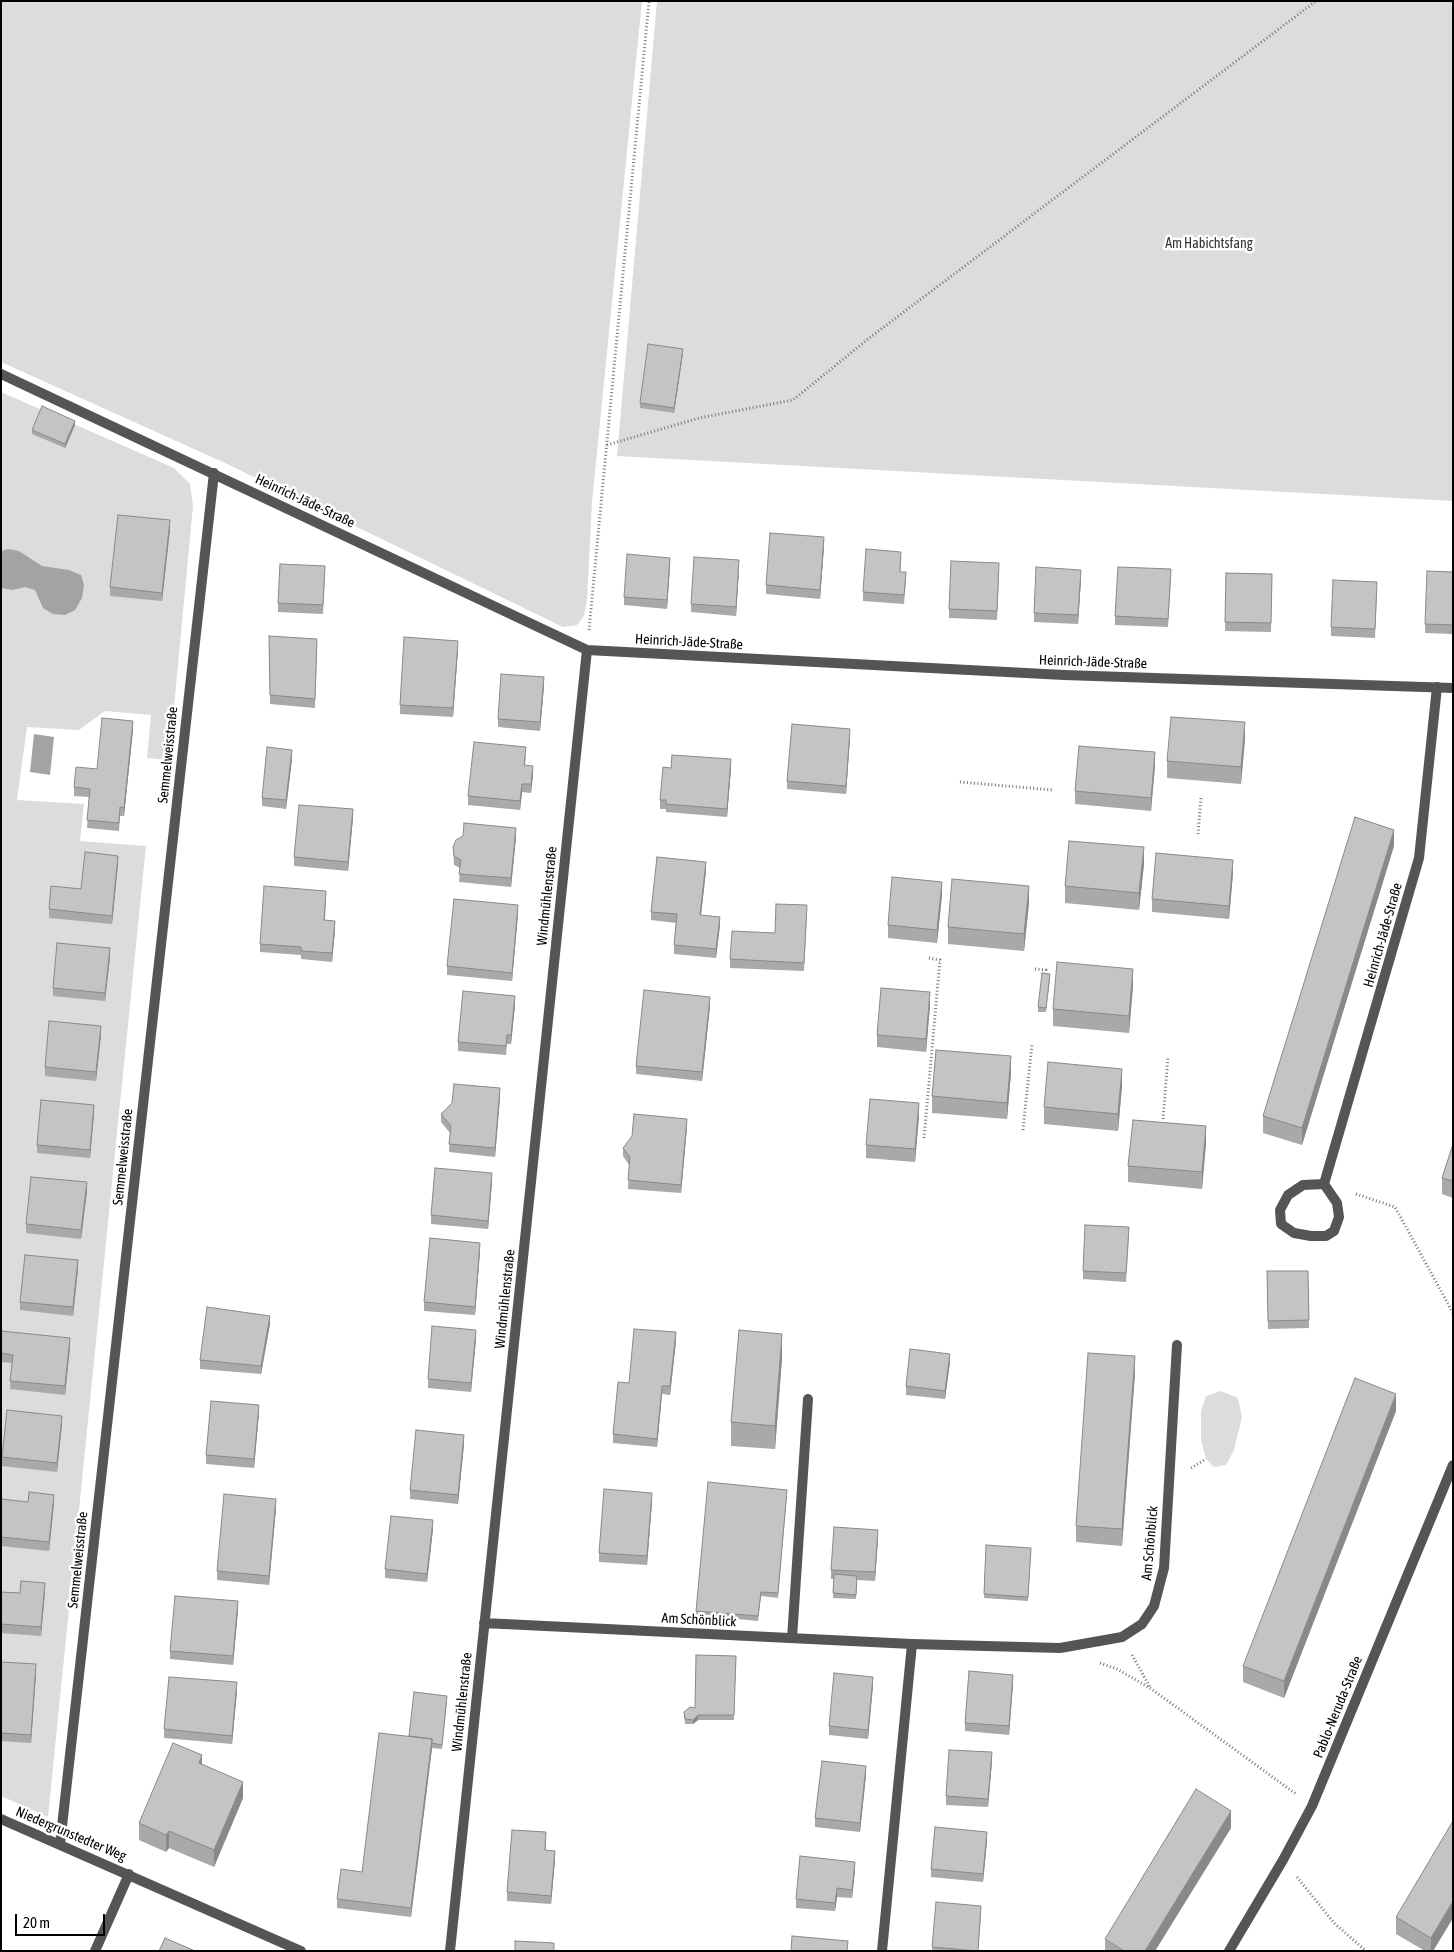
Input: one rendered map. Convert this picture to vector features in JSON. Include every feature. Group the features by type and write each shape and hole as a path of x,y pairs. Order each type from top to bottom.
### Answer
{"street":[{"name":"Heinrich-Jäde-Straße","path":"1,374 587,650 1064,675 1453,688"},
{"name":"Semmelweisstraße","path":"60,1844 214,473"},
{"name":"Windmühlenstraße","path":"450,1951 587,650"},
{"name":"Heinrich-Jäde-Straße","path":"1324,1184 1420,858 1436,687"},
{"path":"1324,1184 1338,1202 1338,1217 1334,1230 1326,1236 1311,1236 1294,1233 1281,1224 1280,1210 1288,1195 1303,1185 1324,1184"},
{"name":"Am Schönblick","path":"484,1623 912,1644 1060,1648 1122,1637 1142,1624 1154,1606 1164,1568 1177,1344"},
{"path":"792,1638 808,1399"},
{"name":"Pablo-Neruda-Straße","path":"1229,1951 1283,1860 1312,1806 1453,1465"},
{"path":"882,1951 912,1644"},
{"name":"Niedergrunstedter Weg","path":"1,1819 129,1874"},
{"path":"95,1951 129,1874 301,1951"}],"path":[{"path":"587,650 649,1"},
{"path":"608,445 699,418 793,400 868,339 1316,1"},
{"path":"960,782 1053,790"},
{"path":"1198,834 1201,798"},
{"path":"924,1138 940,960 929,958"},
{"path":"1035,969 1046,970 1044,978"},
{"path":"1023,1130 1032,1044"},
{"path":"1162,1119 1168,1057"},
{"path":"1324,1184 1395,1207 1453,1313"},
{"path":"1132,1655 1150,1688"},
{"path":"1092,1660 1117,1669 1150,1688 1285,1786"},
{"path":"1306,1888 1334,1923 1366,1951"}],"green space":[{"path":"1,1 642,1 592,502 587,600 584,616 577,625 563,627 225,463 1,362"},
{"name":"Am Habichtsfang","path":"657,1 1453,1 1453,501 617,456"},
{"path":"1,392 174,468 190,484 193,506 169,760 147,758 151,715 105,711 79,730 27,727 17,800 84,804 80,841 146,846 48,1817 1,1796"},
{"path":"1221,1391 1238,1398 1242,1417 1234,1450 1226,1465 1214,1467 1206,1459 1201,1440 1201,1411 1206,1396"}],"shaded area":[{"path":"8,549 19,551 42,566 69,570 81,575 84,585 82,598 75,610 65,615 53,614 43,608 35,590 25,587 13,590 1,588 1,551"},
{"path":"34,734 54,737 50,775 30,772"}],"building":[{"path":"648,344 683,349 674,408 640,403"},
{"path":"42,406 75,421 65,444 32,430"},
{"path":"118,515 170,520 162,593 110,587"},
{"path":"770,533 824,537 820,590 766,585"},
{"path":"866,549 901,552 900,572 906,572 904,595 863,592"},
{"path":"627,554 670,558 667,600 624,597"},
{"path":"694,557 739,560 736,607 691,604"},
{"path":"951,561 999,563 997,611 949,609"},
{"path":"280,564 325,566 323,605 278,603"},
{"path":"1036,567 1081,570 1078,615 1034,613"},
{"path":"1118,567 1171,569 1168,619 1115,616"},
{"path":"1427,571 1453,572 1453,625 1425,624"},
{"path":"1226,573 1272,574 1271,623 1225,622"},
{"path":"1333,580 1377,582 1375,629 1331,627"},
{"path":"269,636 317,639 315,699 270,695"},
{"path":"404,637 458,641 453,708 400,705"},
{"path":"501,674 544,677 540,722 498,719"},
{"path":"1171,717 1245,722 1241,767 1167,761"},
{"path":"102,718 133,721 124,808 120,807 119,823 87,820 90,789 74,787 76,767 97,769"},
{"path":"792,724 850,729 846,786 787,781"},
{"path":"474,742 526,747 524,765 533,766 531,784 522,784 520,801 468,796"},
{"path":"1079,746 1155,752 1151,798 1075,791"},
{"path":"267,747 292,750 286,800 262,798"},
{"path":"672,755 731,759 727,809 666,804 666,800 660,800 663,767 671,768"},
{"path":"299,805 353,809 348,862 294,857"},
{"path":"1355,817 1394,830 1302,1128 1263,1116"},
{"path":"464,823 516,828 511,878 459,874 461,860 454,856 453,847 456,840 463,836"},
{"path":"1069,841 1144,847 1139,893 1065,886"},
{"path":"85,852 118,856 112,916 49,909 51,886 81,889"},
{"path":"1156,853 1233,860 1229,906 1152,899"},
{"path":"657,857 706,862 700,915 720,917 716,949 674,945 677,914 651,912"},
{"path":"892,877 942,882 937,930 888,925"},
{"path":"952,879 1029,886 1024,934 948,927"},
{"path":"264,886 326,891 324,920 335,921 332,953 301,951 301,947 260,944"},
{"path":"454,899 518,905 512,973 447,966"},
{"path":"776,904 807,905 804,963 730,959 732,931 775,933"},
{"path":"57,943 110,948 105,993 53,988"},
{"path":"1057,962 1133,969 1129,1016 1053,1009"},
{"path":"1042,973 1050,974 1046,1008 1038,1007"},
{"path":"881,988 930,992 926,1039 877,1035"},
{"path":"644,990 710,997 702,1072 636,1066"},
{"path":"463,991 515,996 511,1035 507,1035 506,1046 458,1042"},
{"path":"49,1021 101,1026 96,1072 45,1067"},
{"path":"936,1050 1011,1056 1007,1103 932,1096"},
{"path":"1048,1062 1122,1069 1118,1114 1044,1107"},
{"path":"454,1084 500,1088 495,1148 449,1144 451,1126 441,1114 452,1103"},
{"path":"870,1099 919,1103 915,1149 866,1145"},
{"path":"41,1100 94,1105 90,1150 37,1145"},
{"path":"634,1114 687,1119 681,1185 628,1180 630,1157 623,1148 632,1136"},
{"path":"1133,1120 1206,1126 1202,1172 1128,1166"},
{"path":"1453,1144 1453,1181 1442,1178"},
{"path":"435,1168 492,1173 488,1221 431,1215"},
{"path":"31,1177 87,1182 81,1230 26,1224"},
{"path":"1085,1225 1129,1227 1126,1273 1083,1271"},
{"path":"430,1238 480,1243 475,1307 424,1302"},
{"path":"25,1255 78,1260 73,1307 20,1302"},
{"path":"1267,1271 1308,1271 1309,1320 1268,1321"},
{"path":"207,1307 270,1316 261,1366 200,1360"},
{"path":"432,1326 476,1330 471,1383 428,1379"},
{"path":"634,1329 676,1332 670,1386 662,1386 657,1439 613,1434 618,1382 629,1383"},
{"path":"739,1330 782,1334 775,1426 731,1422"},
{"path":"1,1331 70,1338 65,1386 10,1381 13,1355 1,1353"},
{"path":"910,1349 950,1354 945,1391 906,1386"},
{"path":"1088,1353 1135,1356 1122,1529 1076,1526"},
{"path":"1355,1378 1396,1394 1284,1681 1243,1666"},
{"path":"211,1401 259,1405 254,1459 206,1455"},
{"path":"7,1410 62,1416 57,1463 2,1457"},
{"path":"416,1430 464,1435 458,1495 410,1490"},
{"path":"708,1482 787,1490 778,1593 761,1592 758,1616 696,1611"},
{"path":"604,1489 652,1493 647,1556 599,1553"},
{"path":"29,1492 54,1495 49,1542 1,1537 1,1499 28,1502"},
{"path":"224,1494 276,1499 269,1576 217,1571"},
{"path":"391,1516 433,1520 427,1574 385,1569"},
{"path":"834,1527 878,1530 875,1572 831,1570"},
{"path":"986,1545 1031,1548 1028,1597 984,1594"},
{"path":"834,1574 857,1576 856,1595 833,1593"},
{"path":"21,1581 45,1583 41,1627 1,1624 1,1592 20,1593"},
{"path":"175,1596 238,1601 233,1656 170,1651"},
{"path":"696,1655 736,1656 734,1715 698,1715 693,1720 685,1719 684,1712 690,1707 695,1708"},
{"path":"1,1662 36,1664 31,1735 1,1733"},
{"path":"969,1671 1013,1675 1009,1726 965,1723"},
{"path":"834,1673 873,1677 868,1730 829,1726"},
{"path":"169,1677 237,1682 232,1736 164,1729"},
{"path":"414,1692 447,1696 442,1745 432,1743 432,1739 409,1736"},
{"path":"379,1733 432,1739 411,1908 337,1899 341,1869 362,1872"},
{"path":"173,1743 202,1755 199,1763 243,1782 214,1850 169,1831 166,1835 139,1823"},
{"path":"949,1750 992,1752 988,1799 946,1796"},
{"path":"822,1761 866,1766 860,1823 815,1818"},
{"path":"1196,1789 1231,1811 1145,1951 1124,1951 1105,1939"},
{"path":"1453,1821 1453,1901 1431,1938 1396,1917"},
{"path":"935,1827 987,1832 983,1874 931,1869"},
{"path":"512,1830 546,1832 545,1850 555,1851 551,1896 507,1892"},
{"path":"800,1856 855,1862 852,1890 837,1888 835,1903 796,1899"},
{"path":"936,1902 981,1906 978,1951 932,1947"},
{"path":"792,1936 848,1941 847,1951 791,1951"},
{"path":"165,1938 193,1950 159,1951"},
{"path":"515,1941 554,1943 554,1951 515,1951"}]}
